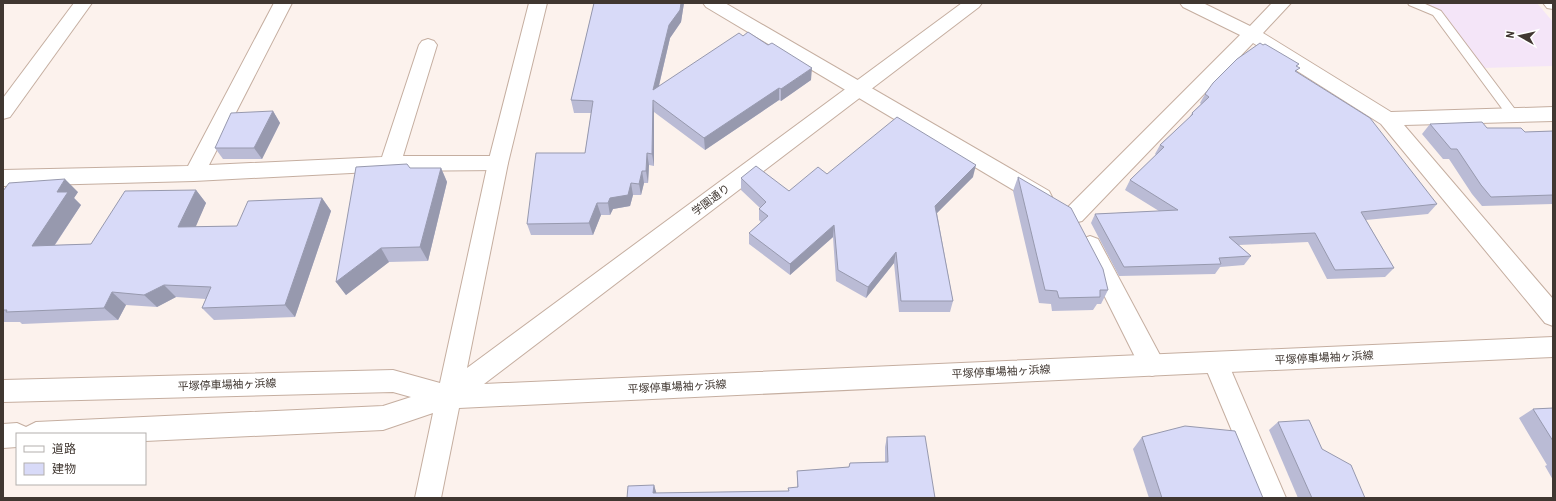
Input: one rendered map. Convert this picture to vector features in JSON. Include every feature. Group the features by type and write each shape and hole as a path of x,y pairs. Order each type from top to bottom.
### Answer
{"street":[{"path":"3,112 83,3"},
{"path":"194,173 283,3"},
{"path":"428,498 498,163 538,3"},
{"path":"712,3 1074,216 1152,365"},
{"name":"学園通り","path":"448,397 973,3"},
{"path":"1189,3 1252,34 1388,119 1553,316"},
{"path":"1074,216 1282,3"},
{"path":"390,164 428,45"},
{"path":"1388,119 1553,114"},
{"path":"3,178 194,173 390,164 498,163"},
{"name":"平塚停車場袖ヶ浜線","path":"58,433 382,418 448,397 1553,348"},
{"path":"1216,364 1273,498"},
{"name":"平塚停車場袖ヶ浜線","path":"3,391 393,381 448,397"},
{"path":"3,436 16,435"}],"lane":[{"path":"1413,3 1437,13 1513,115"}],"shaded area":[{"path":"1419,3 1537,3 1553,22 1553,66 1483,68 1439,12"}],"building":[{"path":"594,3 681,3 680,10 669,25 653,90 739,33 743,36 748,32 768,45 772,43 812,68 704,138 653,100 652,154 647,153 646,171 642,171 639,184 631,183 628,195 610,198 608,203 597,203 589,223 527,224 536,153 585,153 593,101 571,100"},
{"path":"1260,43 1263,45 1265,44 1299,64 1296,66 1300,68 1295,71 1370,118 1437,204 1361,212 1394,268 1335,270 1315,233 1229,237 1251,256 1219,258 1221,264 1124,267 1095,214 1178,210 1130,180 1164,147 1160,145 1209,97 1205,94 1213,83 1237,59"},
{"path":"273,111 254,148 215,148 231,113"},
{"path":"897,117 976,165 935,206 953,301 901,301 896,252 868,287 838,270 834,225 790,264 749,233 768,216 759,209 766,202 741,178 756,166 789,191 818,167 827,174"},
{"path":"1482,122 1487,128 1521,128 1525,132 1553,131 1553,195 1491,197 1481,185 1457,149 1451,149 1430,124"},
{"path":"407,164 410,168 441,168 420,247 381,248 336,282 356,167"},
{"path":"1018,177 1071,208 1103,269 1108,290 1100,290 1100,297 1059,298 1057,291 1045,290"},
{"path":"65,179 57,192 68,192 32,246 91,244 125,191 196,190 178,227 237,226 248,201 322,198 285,305 202,308 211,287 164,285 144,295 112,292 104,308 6,312 7,310 3,310 3,191 9,183"},
{"path":"1553,408 1553,441 1533,409"},
{"path":"1309,420 1322,449 1351,465 1365,498 1312,498 1278,422"},
{"path":"1185,426 1235,431 1263,498 1162,498 1142,437"},
{"path":"925,436 935,498 627,498 628,486 654,485 653,493 789,491 788,488 798,487 797,471 849,467 850,463 888,462 887,437"}]}
